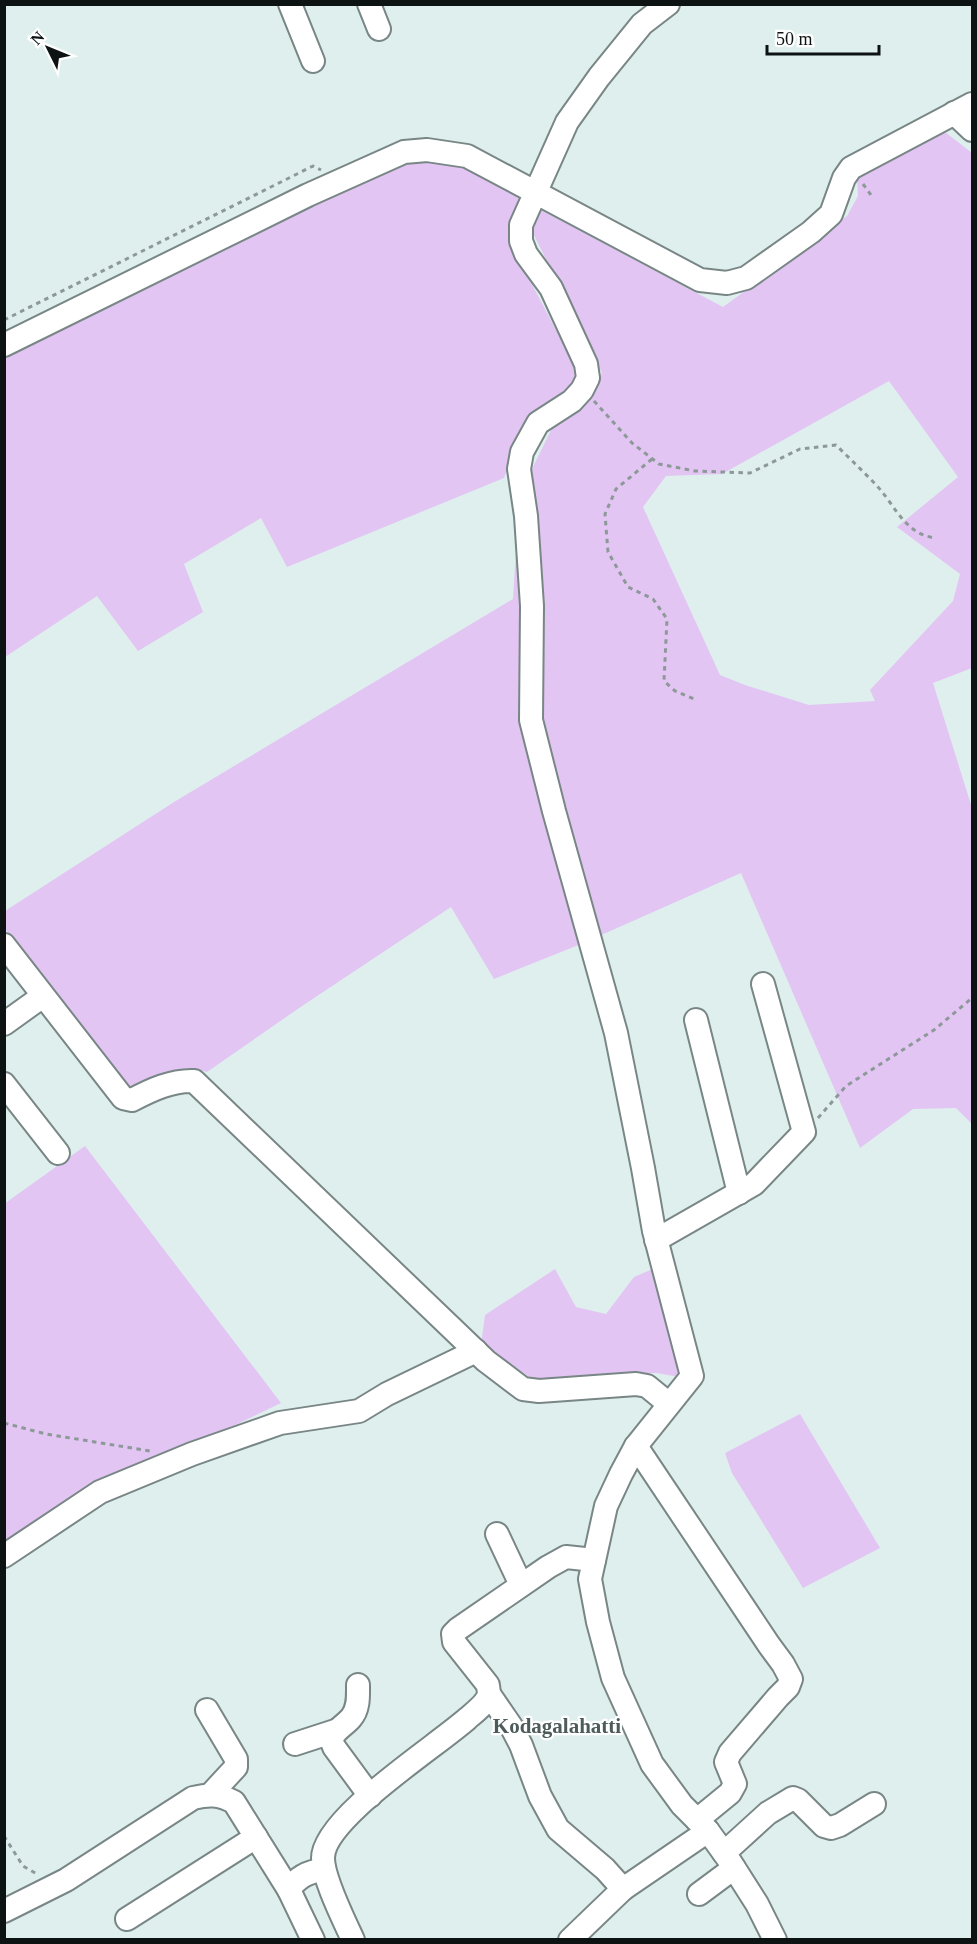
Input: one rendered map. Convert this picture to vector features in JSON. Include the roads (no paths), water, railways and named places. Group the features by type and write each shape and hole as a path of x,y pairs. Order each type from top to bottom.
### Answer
{"street":[{"path":"290,4 314,61"},
{"path":"369,4 379,29"},
{"path":"668,4 642,24 573,113 558,140 521,225 521,241 526,254 551,288 586,364 588,378 582,390 572,401 538,423 522,452 519,469 526,516 532,606 531,720 554,812 616,1033 656,1240 692,1376 636,1446 606,1506 590,1579 598,1622 613,1678 652,1764 682,1805 729,1860 757,1904 775,1940"},
{"path":"4,345 297,200 404,152 427,150 467,156 700,280 727,283 746,278 811,232 831,214 844,178 851,168 963,109 972,130"},
{"path":"4,945 123,1098 132,1100 149,1091 182,1080 194,1081 476,1351 523,1389 539,1392 636,1384 647,1386 669,1404"},
{"path":"4,964 36,1001 108,1099"},
{"path":"656,1240 754,1184 804,1132 763,984"},
{"path":"4,1024 36,1001"},
{"path":"696,1020 739,1193"},
{"path":"4,1084 58,1153"},
{"path":"4,1556 100,1492 192,1454 280,1423 359,1411 387,1394 476,1351"},
{"path":"570,1940 623,1889 702,1826 735,1784 726,1762 730,1753 788,1687 791,1679 636,1446"},
{"path":"497,1534 521,1586"},
{"path":"594,1560 566,1557 453,1634 454,1642 488,1685 489,1694 511,1726 540,1796 558,1829 605,1869 623,1889"},
{"path":"295,1744 335,1731 350,1719 355,1711 358,1685"},
{"path":"353,1940 324,1870 322,1856 333,1831 370,1796 451,1733 486,1701 489,1694"},
{"path":"207,1710 236,1760 236,1767 211,1794"},
{"path":"335,1731 331,1739 334,1747 370,1796"},
{"path":"4,1911 57,1885 193,1798 211,1794 234,1802 290,1890 313,1940"},
{"path":"699,1894 768,1813 792,1798 798,1800 824,1826 831,1828 874,1804"},
{"path":"126,1919 256,1837"},
{"path":"290,1890 294,1883 304,1875 315,1870 324,1870"}],"district":[{"name":"Kodagalahatti","path":"557,1726"}]}
